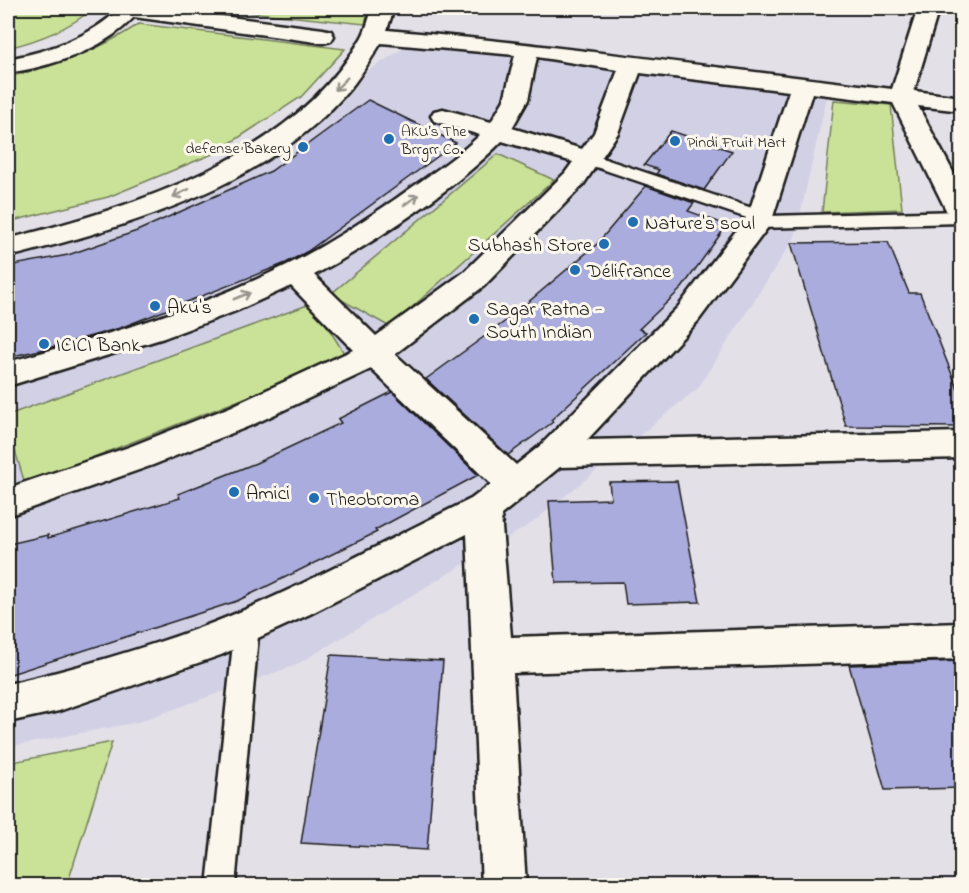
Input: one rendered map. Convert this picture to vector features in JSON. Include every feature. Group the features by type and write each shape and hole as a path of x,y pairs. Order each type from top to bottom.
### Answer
{"street":[{"path":"8,248 77,232 167,200 243,162 304,121 348,78 374,36 382,8"},
{"path":"929,8 901,96 962,216"},
{"path":"8,66 61,52 89,40 112,26 130,9 323,36"},
{"path":"374,36 526,49 631,65 962,104"},
{"path":"8,374 154,330 295,273 407,203 459,165 497,131 510,114 517,96 526,49"},
{"path":"8,502 141,456 241,417 375,354 474,279 574,179 606,134 631,65"},
{"path":"8,703 59,692 150,663 247,625 483,509 515,485 553,454 688,314 759,220 803,85"},
{"path":"443,116 590,159"},
{"path":"295,273 375,354 515,485"},
{"path":"553,454 962,445"},
{"path":"483,509 494,656 504,885"},
{"path":"494,656 962,641"}],"lane":[{"path":"590,159 759,220 962,216"},
{"path":"221,885 247,625"}],"shaded area":[{"path":"418,39 829,88 795,237 698,388 532,523 296,665 138,722 8,747 8,241 71,230 235,168 360,76"}],"green space":[{"path":"8,8 94,8 53,33 8,48"},
{"path":"207,8 369,8 365,24"},
{"path":"139,24 345,49 301,97 215,153 108,197 8,222 8,77 76,57 124,34"},
{"path":"834,100 891,105 902,209 822,212"},
{"path":"498,154 554,180 390,327 331,294"},
{"path":"313,303 347,358 25,484 8,427 8,415"},
{"path":"112,742 67,885 8,885 8,763"}],"building":[{"path":"368,100 456,143 308,251 286,263 120,328 8,357 8,266 68,255 137,231 271,171"},
{"path":"671,131 732,151 704,190 656,174 659,170 644,165"},
{"path":"646,186 694,203 688,211 727,225 682,288 639,329 646,332 551,420 553,422 508,455 426,379 507,320 597,244"},
{"path":"888,242 909,293 920,293 962,400 962,427 846,426 791,243"},
{"path":"392,392 478,475 375,530 377,532 237,601 8,675 9,544 48,535 48,538 180,498 178,494 256,463 341,423 338,419"},
{"path":"677,481 700,602 626,604 623,582 556,583 549,501 611,499 609,482"},
{"path":"331,655 443,661 427,850 301,843"},
{"path":"962,661 962,788 885,790 849,665"}],"place":[{"name":"AKU’s The Brrgrr Co.","path":"389,139"},
{"name":"Pindi Fruit Mart","path":"675,141"},
{"name":"defense Bakery","path":"303,147"},
{"name":"Nature's soul","path":"633,222"},
{"name":"Subhash Store","path":"604,244"},
{"name":"Délifrance","path":"575,270"},
{"name":"Aku's","path":"155,306"},
{"name":"Sagar Ratna - South Indian","path":"474,319"},
{"name":"ICICI Bank","path":"44,344"},
{"name":"Amici","path":"234,492"},
{"name":"Theobroma","path":"314,498"}]}
